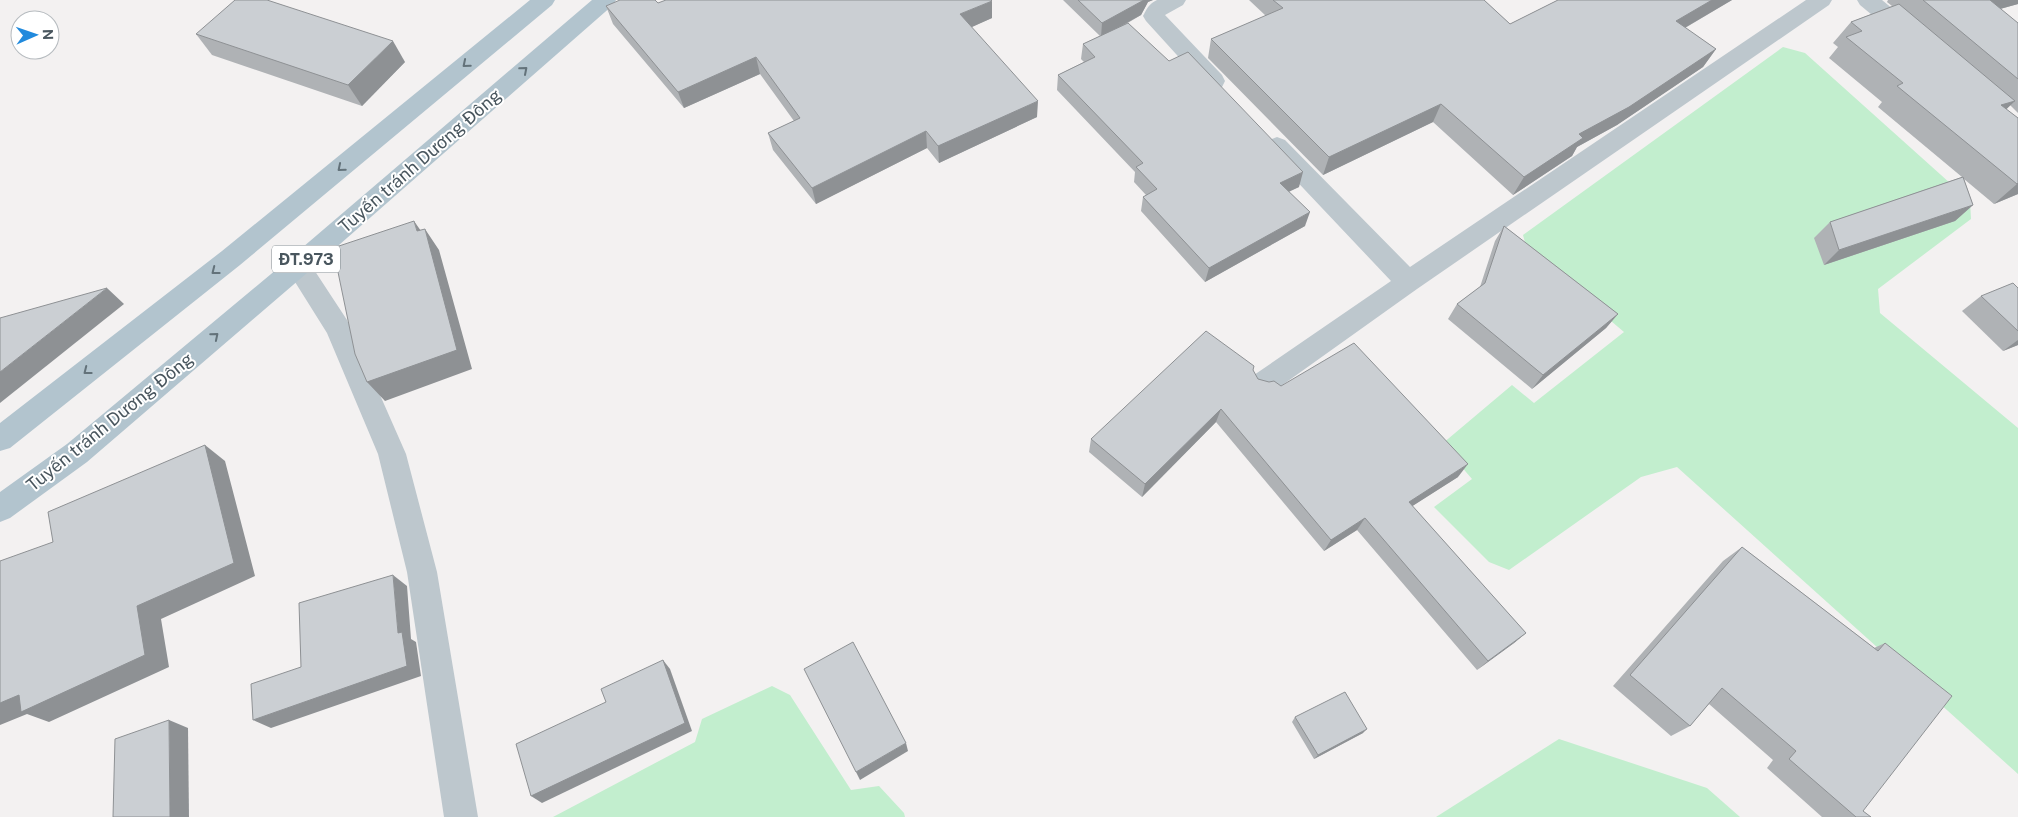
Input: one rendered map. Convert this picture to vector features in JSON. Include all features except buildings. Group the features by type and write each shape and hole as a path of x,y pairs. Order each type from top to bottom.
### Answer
{"main road":[{"name":"ĐT.973","path":"0,439 231,258 544,0"},
{"name":"Tuyến tránh Dương Đông","path":"0,509 77,453 298,266 605,0"}],"street":[{"path":"1175,0 1157,9 1154,16 1230,97"},
{"path":"1264,383 1408,282 1821,0"},
{"path":"1868,0 1921,45"},
{"path":"1264,133 1408,282"},
{"path":"298,266 338,328 392,454 422,572 462,817"}],"green space":[{"path":"1783,47 1805,53 1970,201 1971,219 1878,289 1880,313 2018,428 2018,774 1677,467 1641,477 1509,570 1489,562 1434,507 1472,479 1442,444 1512,385 1534,403 1624,332 1527,250 1523,235"},
{"path":"772,686 790,695 851,790 879,786 904,813 905,817 553,817 695,742 702,719"},
{"path":"1559,739 1707,788 1740,817 1436,817"}]}
